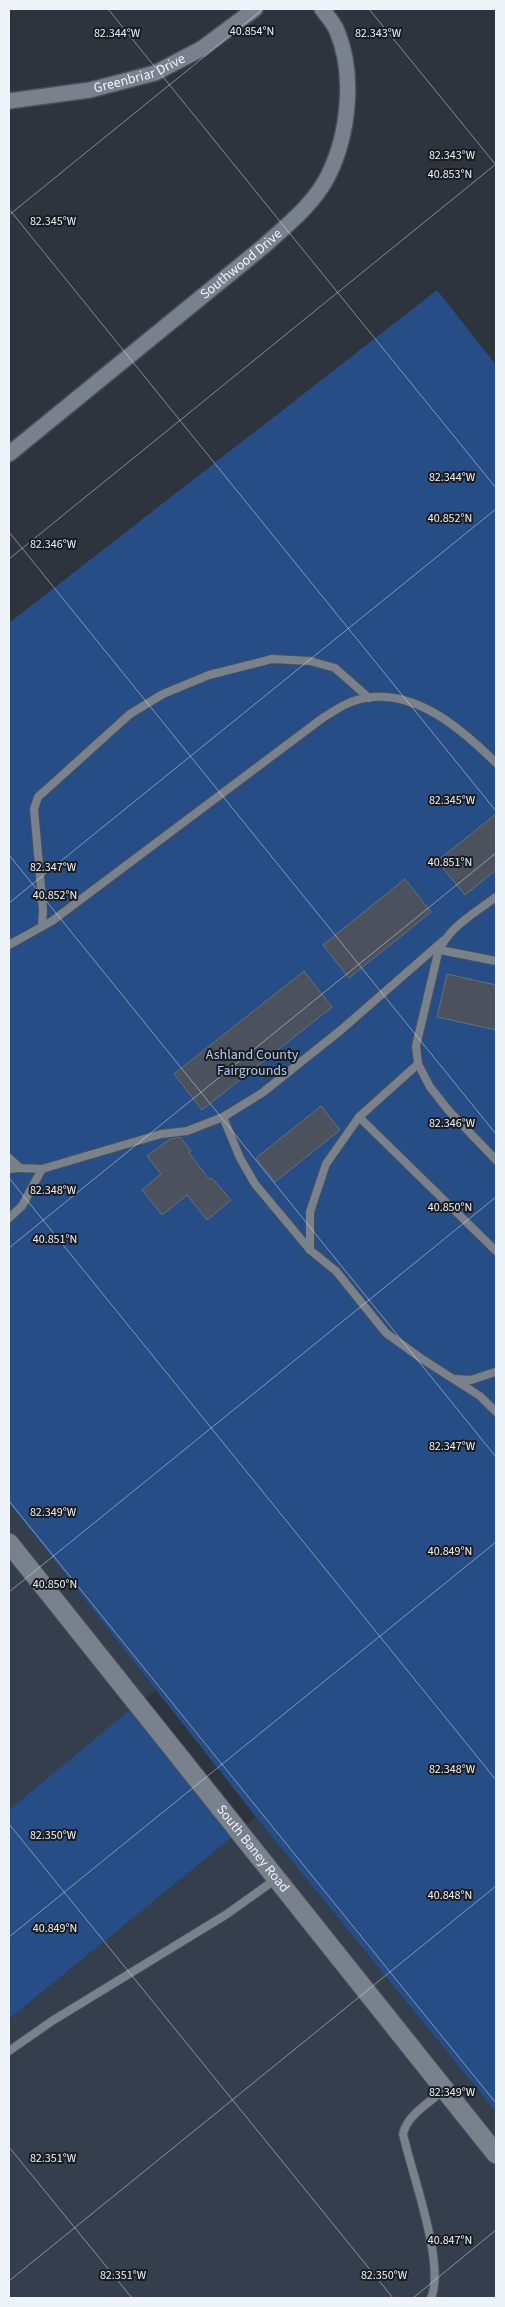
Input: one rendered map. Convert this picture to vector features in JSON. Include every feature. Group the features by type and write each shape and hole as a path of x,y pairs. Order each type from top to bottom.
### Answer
{"street":[{"name":"Greenbriar Drive","path":"9,101 90,90 155,74 202,49 255,9"},
{"name":"Southwood Drive","path":"9,454 264,246 296,218 313,198 328,176 337,152 344,123 348,86 345,57 337,30 322,9"},
{"name":"South Baney Road","path":"9,1543 496,2154"}],"lane":[{"path":"42,926 43,910 34,808 38,797 130,714 163,694 209,675 272,658 310,661 335,668 369,698"},
{"path":"9,945 42,926 94,890 324,717 351,702 369,698 408,700 430,710 453,724 496,764"},
{"path":"9,1169 42,1169 161,1134 186,1131 222,1117 262,1093 341,1030 444,940 452,930 496,896"},
{"path":"444,940 416,1046 418,1064 430,1087 449,1111 496,1160"},
{"path":"440,950 496,961"},
{"path":"310,1250 310,1212 326,1164 359,1117 418,1064"},
{"path":"222,1117 240,1158 255,1184 310,1250 336,1271 386,1332 422,1359 480,1396 496,1412"},
{"path":"359,1117 496,1251"},
{"path":"9,1158 20,1168"},
{"path":"9,1218 22,1206 42,1169"},
{"path":"454,1378 471,1380 496,1370"},
{"path":"9,2051 52,2021 227,1914 276,1879"},
{"path":"431,2298 434,2268 428,2229 403,2134 406,2125 417,2113 444,2090"}],"shaded area":[{"path":"9,1503 156,1690 9,1810"},
{"path":"256,1817 496,2112 496,2298 9,2298 9,2019"}],"green space":[{"name":"Ashland County Fairgrounds","path":"437,290 496,365 496,2112 256,1817 9,1503 9,623"},
{"path":"131,1709 232,1837 9,2019 9,1810"}],"building":[{"path":"496,814 496,870 465,895 437,861"},
{"path":"405,879 431,912 349,978 323,945"},
{"path":"304,971 332,1007 202,1110 174,1074"},
{"path":"447,974 496,985 496,1030 437,1017"},
{"path":"321,1106 340,1130 275,1182 256,1158"},
{"path":"180,1137 191,1151 189,1153 210,1180 212,1178 231,1200 207,1220 187,1195 162,1215 142,1190 161,1174 147,1156 170,1139"}]}
